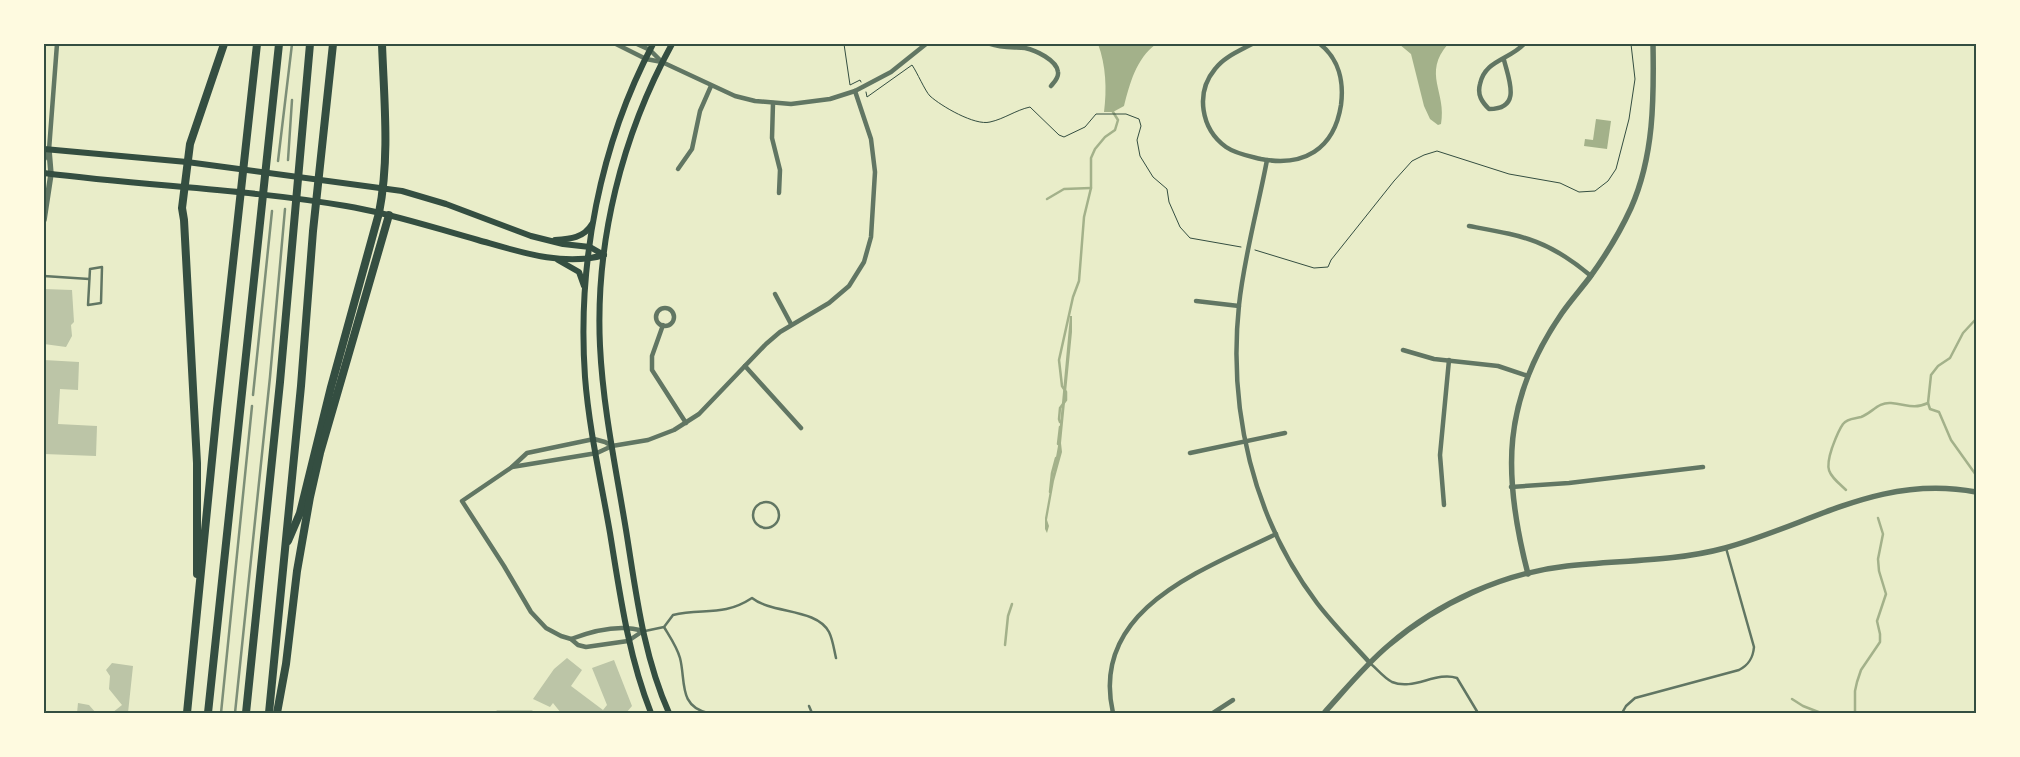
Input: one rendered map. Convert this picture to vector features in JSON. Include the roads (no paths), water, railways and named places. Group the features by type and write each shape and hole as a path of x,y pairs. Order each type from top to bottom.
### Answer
{"highway":[{"path":"196,626 198,471 191,327 182,208 190,144 224,44"},
{"path":"187,713 257,44"},
{"path":"208,713 279,44"},
{"path":"246,713 280,382 310,44"},
{"path":"269,713 302,376 313,231 333,44"},
{"path":"285,547 300,513 331,387 379,213 386,163 382,44"},
{"path":"278,713 297,571 310,497 324,439 389,215"}],"main road":[{"path":"670,713 652,671 643,631 605,410 600,344 604,255 616,191 633,130 662,62 672,44"},
{"path":"651,47 625,104 600,187 590,248 584,344 586,378 596,453 628,641 641,687 651,713"},
{"path":"46,149 187,162 215,168 384,187 428,197 546,241 590,248 604,255"},
{"path":"44,173 345,205 389,215 502,248 552,258 589,260 604,255"},
{"path":"546,241 567,240 580,236 589,229 594,220"},
{"path":"552,258 568,264 579,272 586,291"}],"street":[{"path":"44,158 57,44"},
{"path":"616,44 646,59 662,62 735,96 773,103 811,102 854,92 891,72 926,44"},
{"path":"637,44 651,47 662,62"},
{"path":"990,44 1003,47 1026,48 1042,54 1057,67 1058,77 1051,86"},
{"path":"1252,44 1230,56 1215,69 1205,87 1203,105 1207,124 1219,141 1238,153 1284,162 1303,159 1320,148 1334,130 1341,106 1341,81 1336,63 1320,44"},
{"path":"1504,60 1511,95 1509,102 1500,109 1489,108 1480,97 1479,88 1485,70 1492,64 1504,60 1524,44"},
{"path":"1528,574 1517,532 1511,487 1512,439 1520,402 1528,376 1551,328 1591,276 1632,206 1643,168 1653,114 1653,44"},
{"path":"678,169 692,149 700,111 711,86"},
{"path":"512,467 596,453 612,446 662,436 686,423 710,402 766,344 791,324 839,296 857,274 868,250 873,220 874,157 867,122 854,92"},
{"path":"773,103 772,138 780,170 779,194"},
{"path":"44,220 52,174 46,149"},
{"path":"1267,160 1239,306 1237,388 1245,441 1259,494 1276,534 1297,573 1317,602 1370,663"},
{"path":"1469,226 1538,241 1567,257 1591,276"},
{"path":"775,294 791,324"},
{"path":"1196,301 1239,306"},
{"path":"668,308 673,312 674,317 671,324 662,325 658,322 657,314 661,309 668,308"},
{"path":"662,325 652,356 652,370 686,423"},
{"path":"1403,350 1434,358 1498,366 1528,376"},
{"path":"1444,505 1440,476 1440,439 1449,360"},
{"path":"745,366 801,428"},
{"path":"1190,452 1286,433"},
{"path":"612,446 594,439 526,453 512,467 462,501 538,621 553,633 571,639 578,645 586,647 628,641 643,631"},
{"path":"1511,487 1569,483 1702,467"},
{"path":"1324,713 1390,644 1431,615 1473,592 1528,574 1584,564 1675,558 1726,548 1857,500 1884,493 1937,488 1976,492"},
{"path":"1113,713 1110,689 1113,660 1124,635 1142,612 1170,588 1188,577 1276,534"},
{"path":"571,639 626,628 643,631"},
{"path":"1213,713 1233,700"},
{"path":"497,713 532,713"}],"lane":[{"path":"102,267 101,304 88,305 89,279 90,269 102,267"},
{"path":"44,276 89,279"},
{"path":"765,502 775,505 779,515 775,524 767,528 758,525 754,516 757,506 765,502"},
{"path":"1622,713 1626,706 1635,698 1739,670 1745,667 1752,659 1754,647 1726,548"},
{"path":"643,631 664,627 673,615 683,612 724,611 744,604 752,598 759,603 805,616 824,625 832,638 836,658"},
{"path":"664,627 680,656 687,697 690,703 697,710 708,713"},
{"path":"1370,663 1388,679 1397,684 1409,684 1441,677 1457,678 1478,713"},
{"path":"809,706 812,713"}],"waterway":[{"path":"1060,422 1060,408 1066,400 1066,392 1062,386 1059,360 1073,297 1079,281 1084,217 1091,188 1091,158 1095,149 1105,137 1115,130 1118,120 1113,112"},
{"path":"1047,199 1064,189 1091,188"},
{"path":"1976,319 1963,333 1950,358 1938,366 1931,375 1928,403 1930,409 1939,412 1951,440 1976,475"},
{"path":"1846,490 1832,476 1828,468 1832,448 1843,424 1849,420 1861,417 1886,403 1913,406 1928,403"},
{"path":"1058,444 1060,427"},
{"path":"1050,492 1056,458"},
{"path":"1855,713 1855,691 1861,670 1880,642 1877,621 1886,594 1879,571 1878,559 1883,534 1878,518"},
{"path":"1005,645 1008,616 1012,604"},
{"path":"1792,699 1803,706 1821,713"}],"railway":[{"path":"278,161 292,44"},
{"path":"288,160 292,100"},
{"path":"235,713 270,377 285,209"},
{"path":"253,395 272,211"},
{"path":"221,713 252,406"}]}
